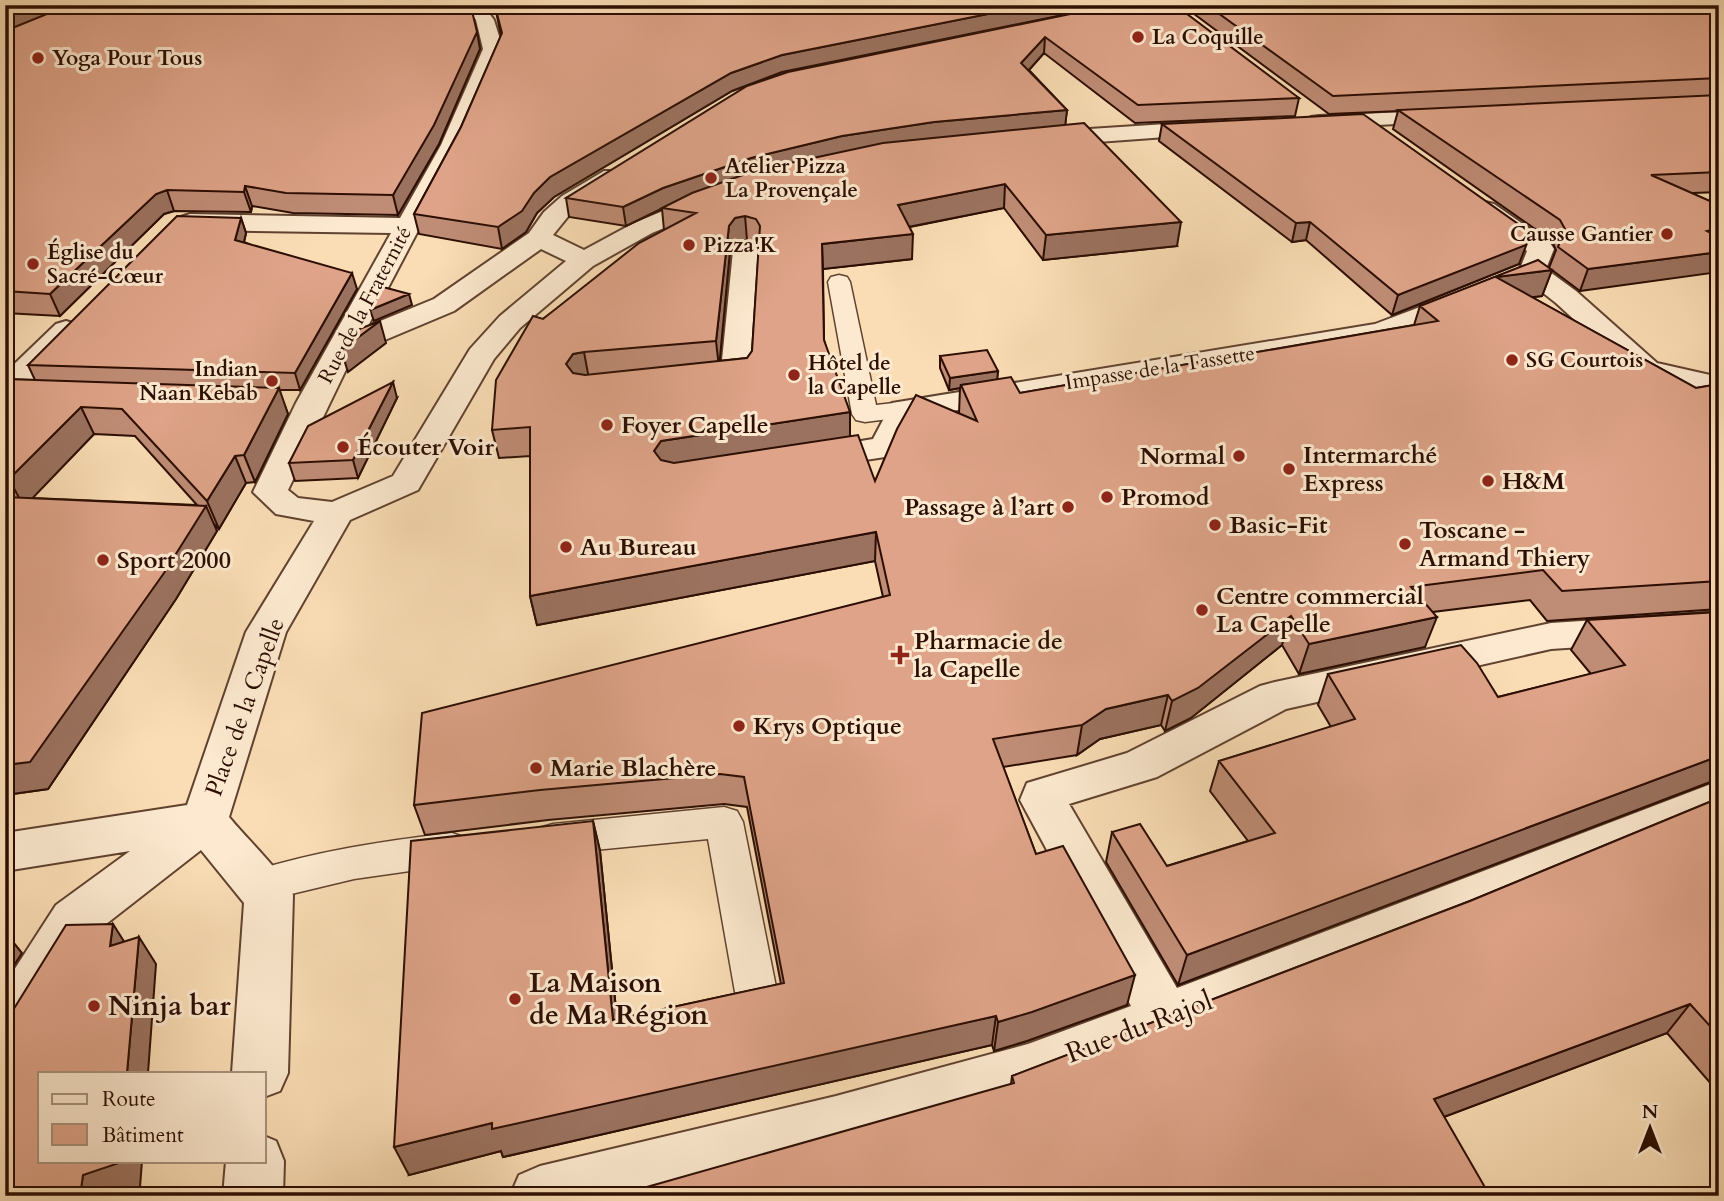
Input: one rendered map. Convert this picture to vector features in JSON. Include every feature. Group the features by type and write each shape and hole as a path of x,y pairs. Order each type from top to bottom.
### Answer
{"street":[{"name":"Rue de la Fraternité","path":"336,513 288,507 270,492 298,402 343,347 452,145 494,49 481,16"},
{"path":"1306,117 1361,120 1476,115"},
{"path":"1361,120 1394,145"},
{"path":"1024,141 1235,127"},
{"path":"343,347 444,305 539,238 548,220 564,204 630,166"},
{"path":"336,513 406,483 481,355 510,322 584,260 643,228 740,190"},
{"path":"1462,193 1541,249 1511,279 1566,297 1647,370 1719,386"},
{"path":"166,231 175,221 408,226"},
{"path":"539,238 584,260"},
{"path":"669,384 736,378 746,251"},
{"name":"Impasse de la Tassette","path":"903,410 1382,332 1511,279"},
{"path":"5,391 81,315"},
{"path":"5,391 47,393"},
{"path":"782,463 886,447 903,410"},
{"name":"Place de la Capelle","path":"205,821 266,632 336,513"},
{"path":"1165,1017 1043,800 1043,794 1142,765 1275,697 1551,636 1719,625"},
{"name":"Rue du Rajol","path":"540,1196 836,1124 1028,1070 1719,799"},
{"path":"5,852 205,821"},
{"path":"205,821 258,886 269,895 260,1072"},
{"path":"5,1031 74,920 205,821"},
{"path":"253,1196 255,1162"}],"lane":[{"path":"839,282 865,414 903,410"},
{"path":"258,886 306,872 410,853 724,822 756,992"}],"building":[{"path":"5,5 27,5 5,14"},
{"path":"69,5 190,5 202,12 472,11 477,32 434,125 393,195 286,193 245,186 244,192 167,190 156,194 50,294 5,291 5,31"},
{"path":"541,5 1033,5 782,55 731,73 550,177 534,193 522,211 498,227 414,214 461,127 502,33 496,10"},
{"path":"1114,5 1175,5 1299,98 1138,105 1045,37 1021,63 1067,110 934,122 842,136 751,158 663,188 623,207 566,198 747,86 788,72"},
{"path":"1207,5 1719,5 1719,78 1333,96"},
{"path":"1719,95 1719,172 1651,175 1719,205 1719,228 1707,231 1719,237 1719,252 1588,269 1558,247 1565,229 1560,220 1398,110"},
{"path":"1363,114 1531,233 1526,245 1398,295 1310,222 1296,223 1162,124"},
{"path":"1084,123 1181,222 1046,235 1005,184 898,205 913,234 822,244 824,340 850,412 661,441 654,451 661,460 674,463 858,435 875,481 897,429 916,395 977,421 961,385 1011,377 1020,393 1438,321 1420,306 1538,260 1552,270 1496,277 1696,388 1719,384 1719,581 1562,591 1543,570 1411,587 1437,617 1309,644 1291,616 1198,688 1172,701 1168,695 1106,709 1082,725 993,739 1036,854 1063,846 1135,975 998,1022 996,1016 492,1129 492,1123 394,1147 411,841 593,821 613,1020 784,983 744,777 720,774 540,790 414,805 422,713 890,595 876,532 530,596 530,427 492,430 496,380 533,316 543,319 639,243 696,213 662,208 692,193 757,170 883,143","holes":["745,216 756,219 760,226 752,351 747,358 585,375 573,373 566,364 573,354 716,341 729,226 735,218"]},
{"path":"177,216 241,218 235,240 352,273 295,373 28,365"},
{"path":"383,287 409,294 370,310"},
{"path":"380,321 341,350 349,333"},
{"path":"987,350 998,371 950,378 940,356"},
{"path":"5,379 279,388 244,455 235,456 207,501 122,409 81,407 9,479 5,479"},
{"path":"393,382 353,460 289,463 308,426"},
{"path":"5,497 206,506 164,573 30,762 5,765"},
{"path":"1719,612 1719,756 1187,955 1112,832 1140,824 1167,866 1275,833 1219,761 1355,719 1328,674 1461,645 1477,663 1498,697 1625,665 1587,620"},
{"path":"1719,798 1719,1036 1690,1004 1434,1099 1490,1196 615,1196 1014,1083 1012,1076 1470,901"},
{"path":"113,924 110,946 139,937 127,1072 38,1072 38,1162 120,1162 83,1175 80,1196 5,1196 5,1023 66,925"}],"place":[{"name":"La Coquille","path":"1138,37"},
{"name":"Yoga Pour Tous","path":"38,58"},
{"name":"Atelier Pizza La Provençale","path":"711,178"},
{"name":"Causse Gantier","path":"1667,234"},
{"name":"Pizza'K","path":"689,245"},
{"name":"Église du Sacré-Cœur","path":"33,264"},
{"name":"SG Courtois","path":"1512,360"},
{"name":"Hôtel de la Capelle","path":"794,375"},
{"name":"Indian Naan Kebab","path":"272,381"},
{"name":"Foyer Capelle","path":"607,425"},
{"name":"Écouter Voir","path":"343,447"},
{"name":"Normal","path":"1239,456"},
{"name":"Intermarché Express","path":"1289,469"},
{"name":"H&M","path":"1488,481"},
{"name":"Promod","path":"1107,497"},
{"name":"Passage à l’art","path":"1068,507"},
{"name":"Basic-Fit","path":"1215,525"},
{"name":"Toscane - Armand Thiery","path":"1405,544"},
{"name":"Au Bureau","path":"566,547"},
{"name":"Sport 2000","path":"103,560"},
{"name":"Centre commercial La Capelle","path":"1202,610"},
{"name":"Pharmacie de la Capelle","path":"900,655"},
{"name":"Krys Optique","path":"739,726"},
{"name":"Marie Blachère","path":"536,768"},
{"name":"La Maison de Ma Région","path":"515,999"},
{"name":"Ninja bar","path":"94,1006"}]}
